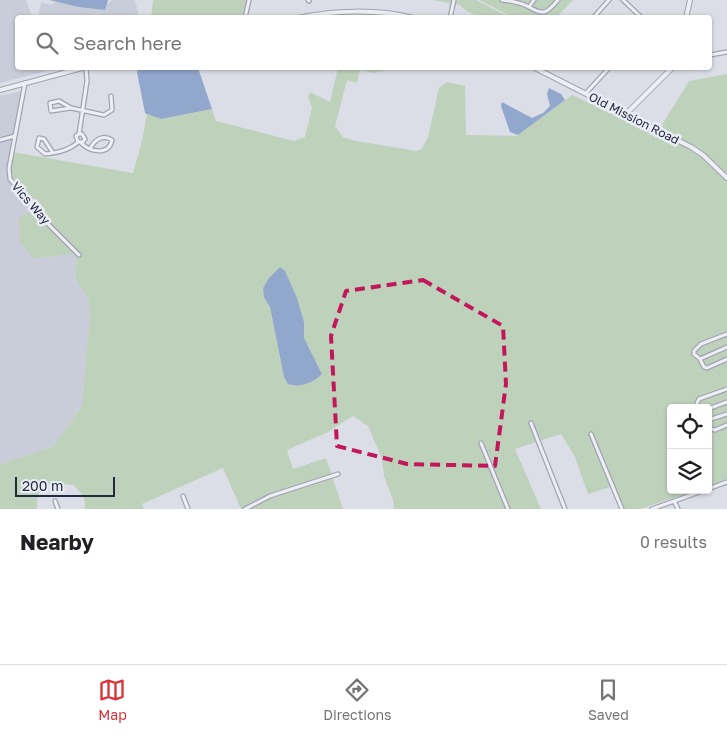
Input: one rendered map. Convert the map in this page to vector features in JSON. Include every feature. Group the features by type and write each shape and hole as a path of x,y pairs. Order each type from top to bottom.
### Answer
{"street":[{"path":"246,15 249,0"},
{"path":"451,15 454,0"},
{"path":"502,0 510,0 542,13 547,11 558,0"},
{"path":"528,7 534,0"},
{"path":"596,15 609,0"},
{"path":"623,0 639,15"},
{"path":"687,15 690,0"},
{"path":"322,15 347,12 394,15"},
{"path":"712,55 727,52"},
{"path":"0,90 74,70"},
{"path":"86,70 87,82 79,134 76,138 90,149 105,151 111,145 112,140 107,137 100,138 93,143 90,149"},
{"name":"Old Mission Road","path":"547,70 586,93 691,147 703,155 727,178"},
{"path":"586,93 607,70"},
{"path":"626,114 670,70"},
{"name":"Vics Way","path":"25,83 9,168 10,179 49,225 79,255"},
{"path":"71,108 60,101 50,103 51,111 71,108 102,115 107,114 113,108 111,96"},
{"path":"52,153 44,139 39,138 37,147 45,154 52,153 68,150 85,138 82,134 79,134"},
{"path":"0,140 15,136"},
{"path":"727,334 696,348 694,354 700,359 704,367 707,368 727,359"},
{"path":"700,359 727,347"},
{"path":"697,404 699,399 727,389"},
{"path":"712,408 727,402"},
{"path":"712,419 727,414"},
{"path":"531,423 565,509"},
{"path":"712,429 715,430 727,425"},
{"path":"591,434 622,509"},
{"path":"481,444 508,509"},
{"path":"245,509 270,496 338,474"},
{"path":"712,488 727,482"},
{"path":"652,509 695,494"},
{"path":"183,496 188,509"},
{"path":"55,501 58,509"},
{"path":"674,501 678,509"}],"highlighted area":[{"path":"423,280 503,326 506,384 495,466 407,464 337,446 331,336 346,291"}],"shaded area":[{"path":"0,0 26,0 31,15 15,15 15,70 50,70 0,83"},
{"path":"112,0 135,0 139,15 39,15 41,2 51,5 55,2 104,10"},
{"path":"25,90 7,177 39,209 34,258 78,254 75,271 76,280 88,298 90,314 82,405 54,446 0,464 0,96"}],"green space":[{"path":"153,0 249,0 246,15 151,15"},
{"path":"433,0 476,0 505,15 476,15 460,5"},
{"path":"479,0 573,0 559,15 508,15"},
{"path":"338,70 360,70 357,83 347,80 335,126 343,137 416,151 422,149 428,137 439,88 447,82 465,86 466,135 517,136 572,95 636,125 638,122 690,149 727,180 727,479 712,485 712,404 667,404 667,494 686,494 640,509 625,509 614,486 588,494 575,457 561,434 515,449 541,509 394,509 393,500 384,476 382,459 368,426 353,416 328,432 287,450 293,469 326,458 343,509 241,509 223,468 142,504 144,509 85,509 84,497 74,485 54,483 41,487 37,499 37,509 0,509 0,464 54,446 82,405 90,314 88,298 76,280 75,271 78,254 33,258 20,242 19,217 39,209 7,177 12,152 133,173 147,114 161,119 212,109 216,121 294,141 305,137 312,108 308,97 310,92 330,102","holes":["285,271 304,322 304,338 322,374 284,377 270,307"]},
{"path":"363,70 383,70 373,73"},
{"path":"727,74 727,176 695,146 665,131 662,125 689,81"}],"water":[{"path":"49,0 108,0 105,10 79,7"},
{"path":"138,70 199,70 212,109 161,119 145,113"},
{"path":"549,88 561,94 565,100 518,135 510,132 501,106 502,102 532,118 543,113 550,106 547,94"},
{"path":"280,267 285,271 297,298 304,322 304,338 322,374 315,380 302,385 288,384 284,377 270,307 264,297 263,288 269,278"}]}
